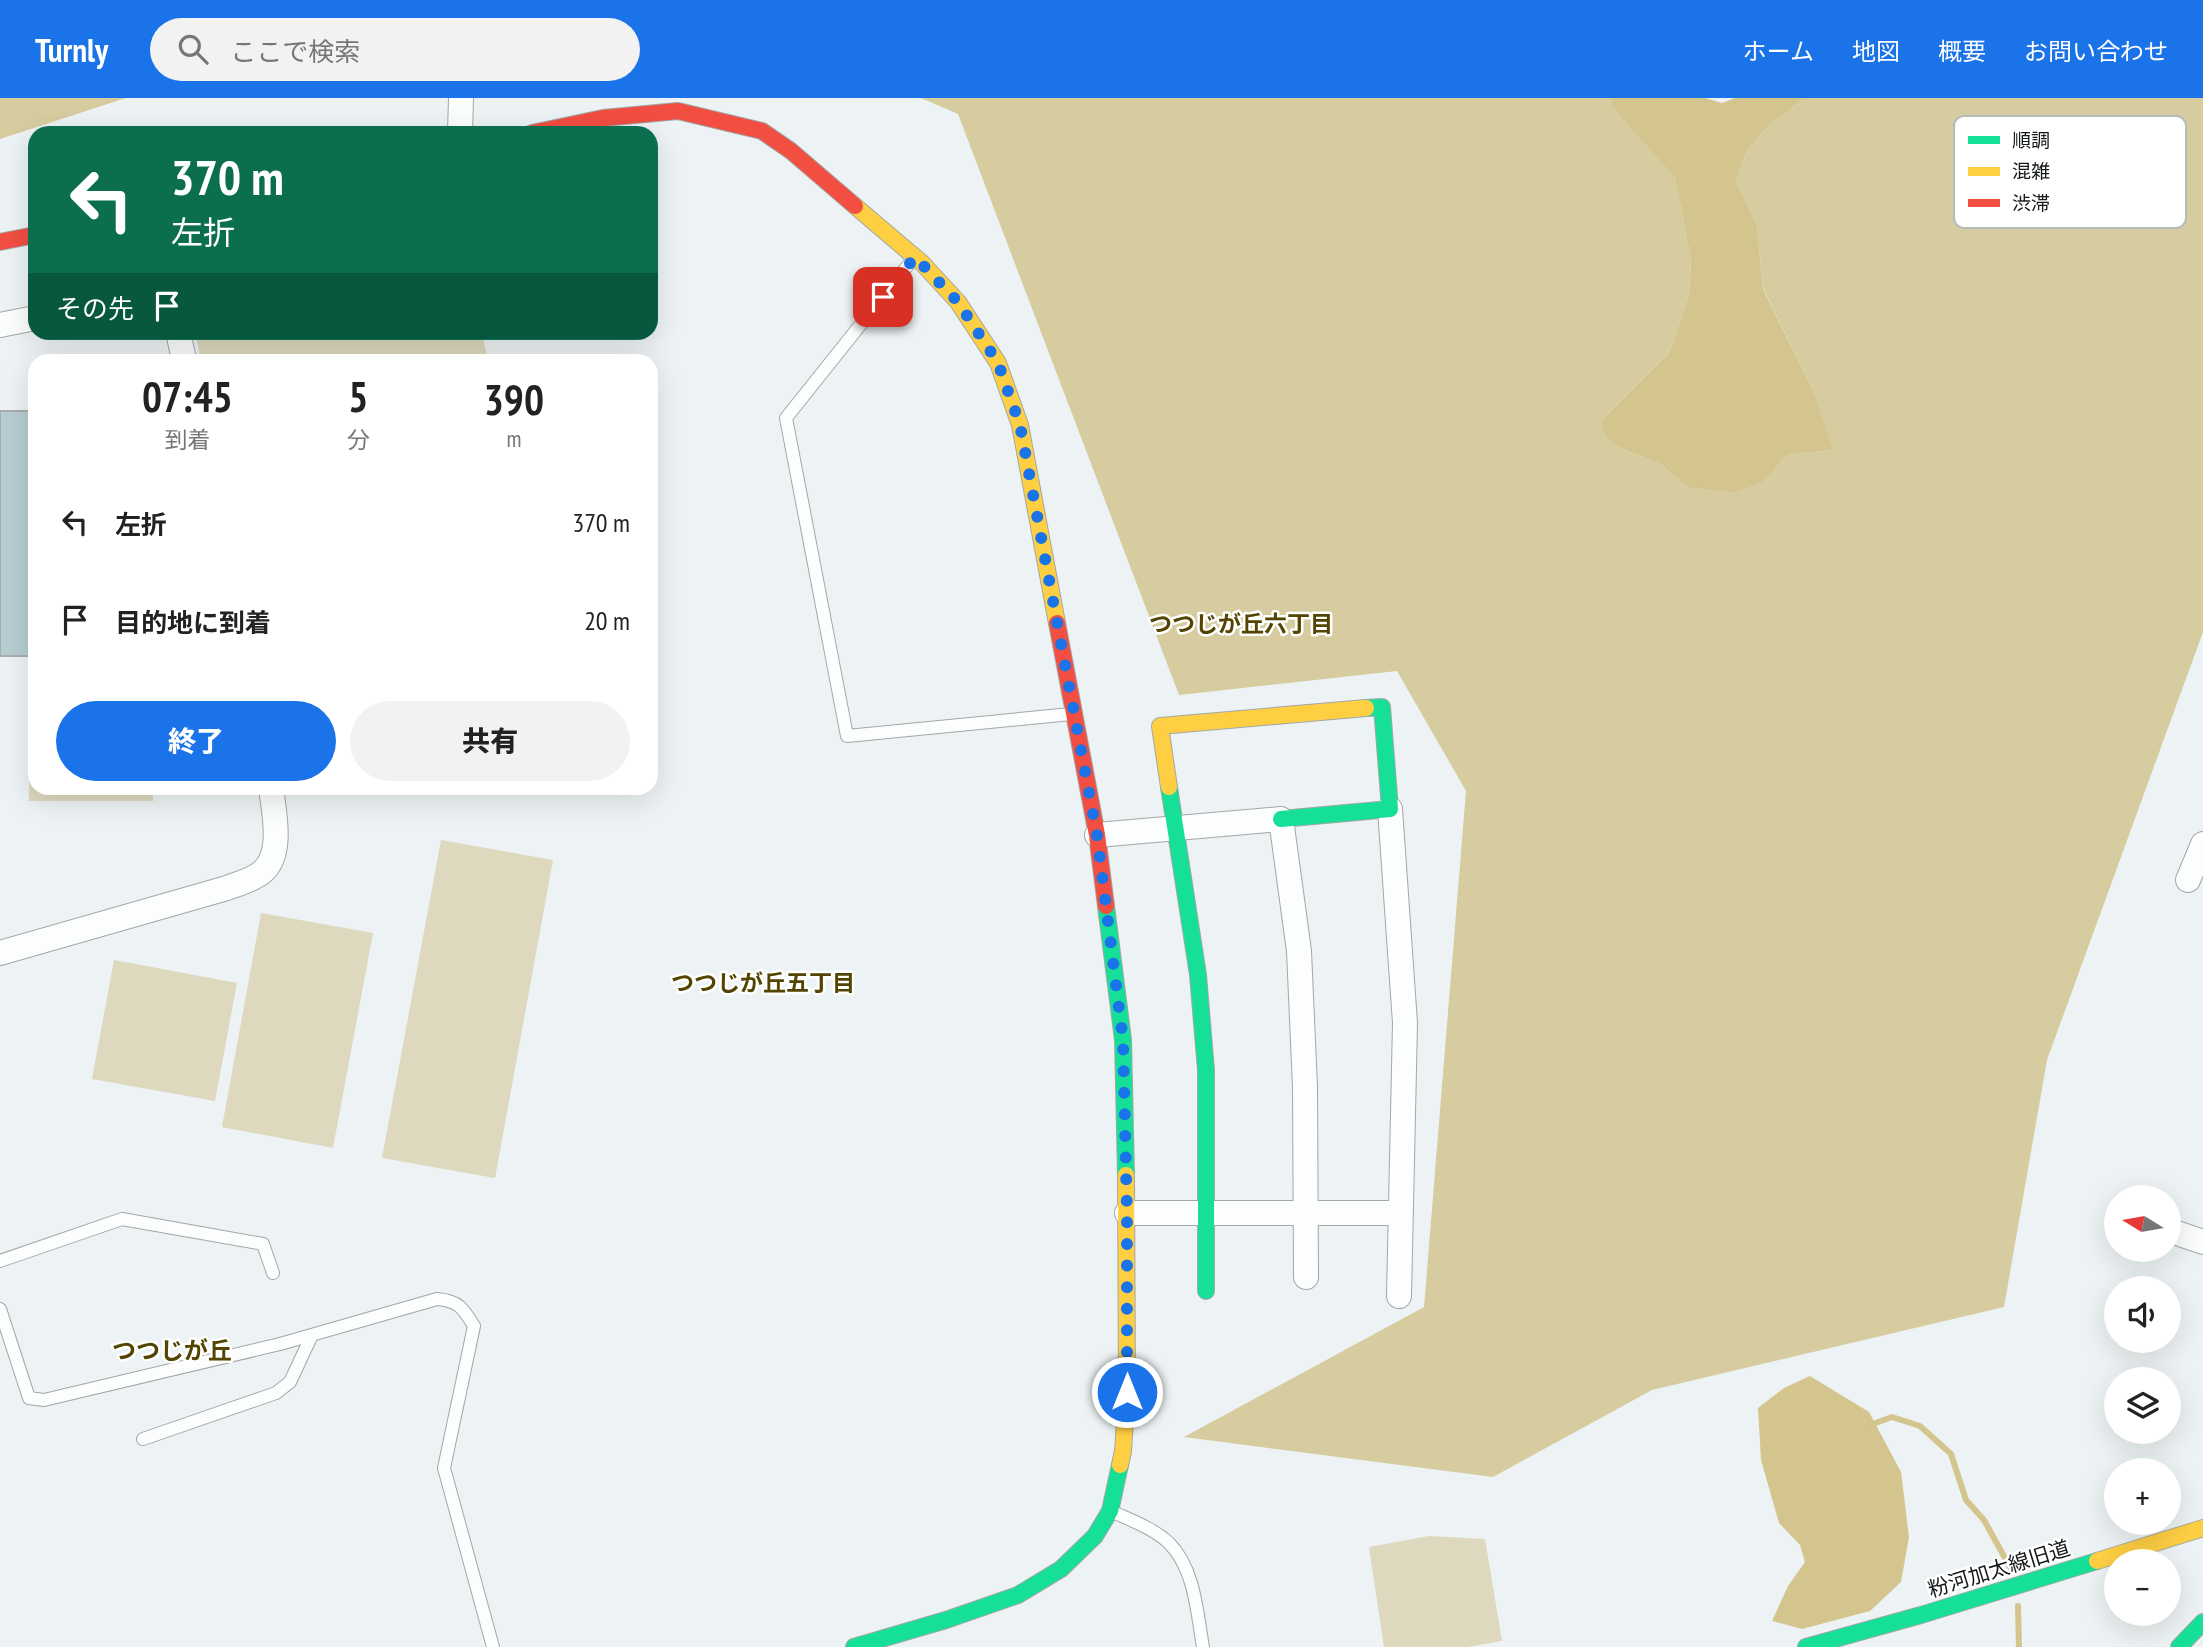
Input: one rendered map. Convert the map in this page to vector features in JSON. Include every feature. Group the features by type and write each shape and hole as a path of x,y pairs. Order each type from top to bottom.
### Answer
{"street":[{"path":"460,126 461,98"},
{"path":"565,126 603,118 678,111 762,131 791,151 915,257 958,302 998,363 1020,425 1075,713 1097,835 1123,1040 1127,1392 1124,1451 1110,1511 1095,1536 1061,1569 1018,1595 854,1647"},
{"path":"0,242 28,236"},
{"path":"0,325 28,319"},
{"path":"1206,1292 1206,1070 1198,975 1160,726 1382,707 1405,1023 1399,1296"},
{"path":"0,953 227,888 261,874 273,855 277,836 272,795"},
{"path":"1097,835 1390,809"},
{"path":"1281,819 1299,951 1305,1087 1306,1277"},
{"path":"2188,880 2203,844"},
{"path":"1127,1213 1400,1213"},
{"path":"2181,1234 2203,1242"},
{"name":"粉河加太線旧道","path":"1806,1647 1921,1615 2203,1528"},
{"path":"2182,1535 2203,1543"},
{"path":"2179,1647 2203,1622"}],"lane":[{"path":"915,257 786,418 847,736 1075,713"},
{"path":"0,1261 122,1219 263,1244 274,1273"},
{"path":"0,1308 29,1398 44,1400 312,1335 437,1299 452,1301 464,1310 474,1326 444,1468 493,1647"},
{"path":"143,1439 276,1393 290,1382 312,1335"},
{"path":"1110,1511 1144,1526 1168,1542 1182,1559 1192,1586 1203,1647"}],"shaded area":[{"path":"0,98 126,98 40,126 28,126 28,130 0,139"},
{"path":"921,98 1611,98 1613,106 1675,178 1691,260 1689,294 1669,353 1600,422 1605,437 1618,447 1662,465 1687,487 1765,481 1786,455 1832,450 1813,390 1763,288 1757,225 1736,181 1747,151 1769,125 1805,98 2203,98 2203,632 2047,1060 2004,1307 1652,1390 1493,1477 1184,1437 1424,1307 1466,791 1397,671 1179,695 958,114"},
{"path":"1611,98 1705,98 1722,103 1735,98 1805,98 1769,125 1747,151 1736,181 1757,225 1763,289 1813,390 1833,450 1786,455 1765,481 1735,492 1687,487 1662,465 1618,447 1605,437 1600,422 1669,353 1689,294 1691,260 1675,178 1612,106"},
{"path":"197,340 484,340 487,354 200,354"},
{"path":"29,795 153,795 153,801 29,801"},
{"path":"441,840 553,860 495,1178 382,1158"},
{"path":"261,913 373,933 333,1148 222,1127"},
{"path":"114,960 237,983 215,1101 92,1079"},
{"path":"1810,1376 1869,1412 1901,1472 1909,1537 1901,1582 1870,1611 1802,1629 1772,1621 1788,1586 1805,1562 1800,1545 1779,1523 1761,1460 1758,1408 1784,1388"},
{"path":"1429,1536 1485,1539 1502,1641 1468,1647 1384,1647 1369,1547"}],"building":[{"path":"0,411 28,411 28,656 0,656"}],"waterway":[{"path":"1870,1425 1892,1417 1920,1426 1951,1454 1966,1500 1984,1520 2011,1569"},
{"path":"2018,1606 2019,1647"}],"traffic: fast":[{"path":"1281,819 1390,809 1382,707 1366,708"},
{"path":"1169,787 1198,975 1206,1070 1206,1291"},
{"path":"1106,906 1123,1040 1126,1175"},
{"path":"854,1647 1018,1595 1061,1569 1095,1536 1110,1511 1120,1465"},
{"path":"1806,1647 2097,1561"},
{"path":"2179,1647 2203,1622"}],"traffic: slow":[{"path":"855,206 922,263 958,302 998,363 1020,425 1057,623"},
{"path":"1169,787 1160,726 1366,708"},
{"path":"1120,1465 1127,1392 1126,1175"},
{"path":"2097,1561 2203,1528"}],"traffic: jam":[{"path":"565,126 603,118 678,111 762,131 791,151 855,206"},
{"path":"0,242 28,236"},
{"path":"1057,623 1097,835 1106,906"}],"district":[{"name":"つつじが丘六丁目","path":"1241,624"},
{"name":"つつじが丘五丁目","path":"763,983"},
{"name":"つつじが丘","path":"172,1351"}],"route":[{"path":"883,297 915,257 922,263 958,302 998,363 1020,425 1097,835 1123,1040 1127,1392"}]}
